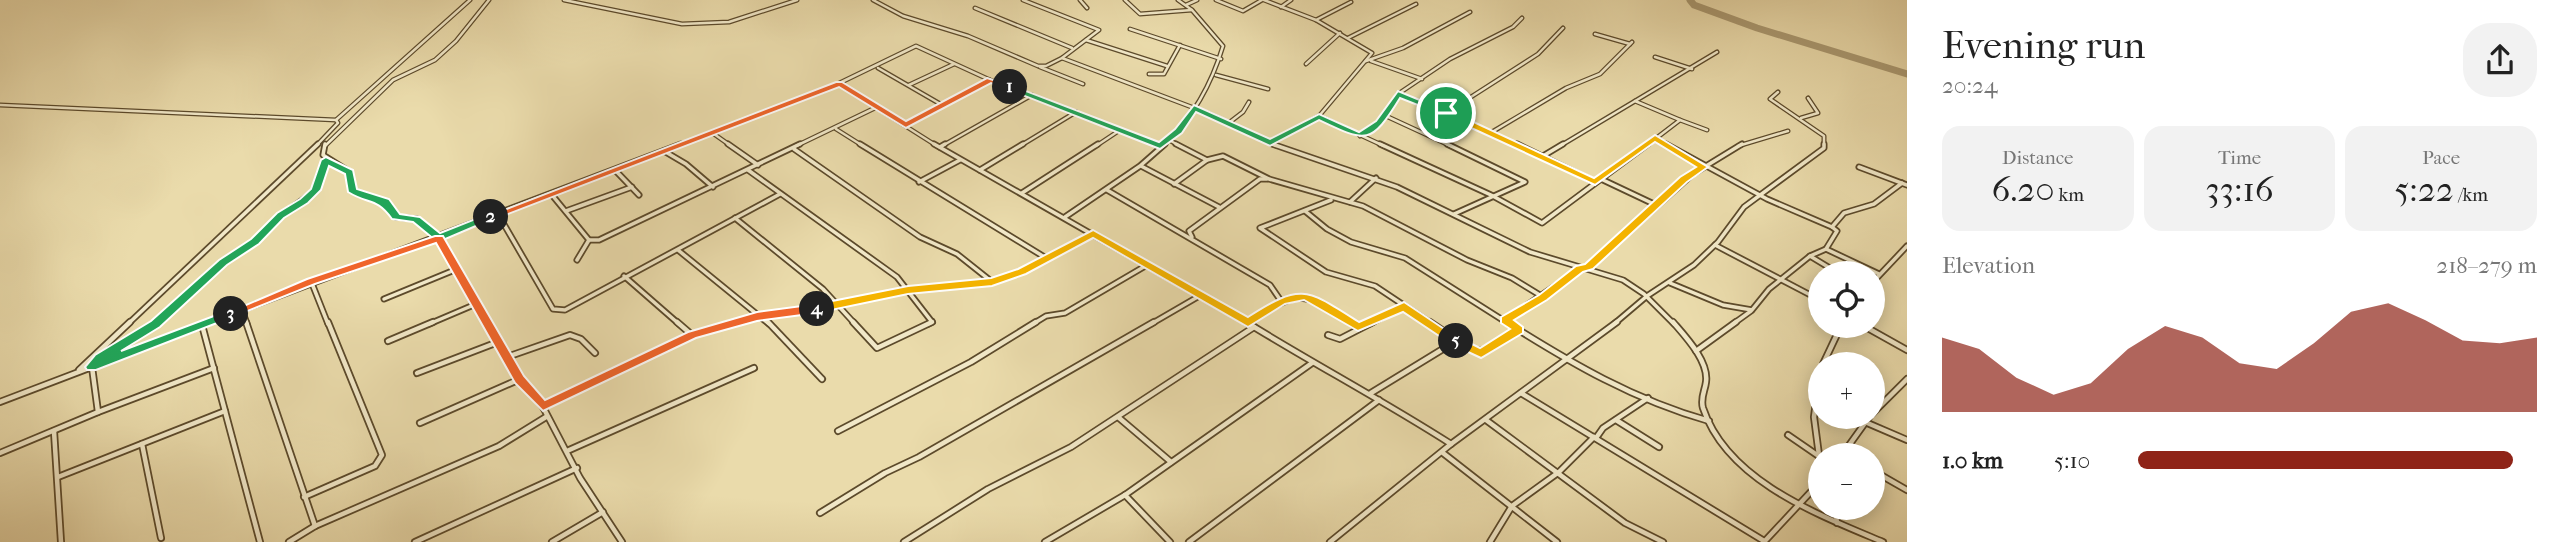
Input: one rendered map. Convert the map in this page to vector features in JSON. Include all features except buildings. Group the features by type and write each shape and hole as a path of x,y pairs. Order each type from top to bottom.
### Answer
{"street":[{"path":"0,105 336,120 345,115 470,0"},
{"path":"98,412 92,367 100,358 155,324 223,262 255,241 280,216 316,190 326,160 323,146 331,137 393,80 435,60 456,41 489,0"},
{"path":"564,0 682,24 729,22 797,0"},
{"path":"873,0 885,9 924,24 968,35 1083,84"},
{"path":"1023,0 1099,30 1072,47 1062,58 1046,66 1038,66"},
{"path":"1080,0 1087,8"},
{"path":"1125,0 1140,14 1192,10"},
{"path":"1065,217 1140,166 1179,131 1215,74 1222,58 1223,46 1192,10 1178,0"},
{"path":"1186,5 1197,0"},
{"path":"1216,0 1242,11 1263,0 1316,20 1371,52 1368,61"},
{"path":"1281,7 1291,0"},
{"path":"1316,20 1351,2"},
{"path":"1348,38 1416,4"},
{"path":"975,8 1072,47"},
{"path":"1270,143 1319,116 1368,61 1470,12"},
{"path":"1360,136 1386,116 1398,94 1450,59 1513,27 1521,18"},
{"path":"1446,113 1479,87 1544,52 1563,28"},
{"path":"1130,29 1222,58"},
{"path":"1306,64 1340,33"},
{"path":"1492,132 1566,88 1600,74 1631,43 1595,34"},
{"path":"1086,40 1167,66"},
{"path":"1149,74 1163,75 1180,45"},
{"path":"0,401 311,281 439,238 839,84 878,68 917,46 990,80 1160,146"},
{"path":"1543,156 1717,52"},
{"path":"1655,57 1692,69"},
{"path":"1062,58 1195,107 1300,156 1376,178 1530,252 1608,272 1647,296 1703,360 1706,376 1700,401 1710,421 1741,461 1769,485 1800,504 1883,542"},
{"path":"1368,61 1422,79"},
{"path":"909,85 954,64"},
{"path":"878,68 942,105"},
{"path":"1215,74 1268,89"},
{"path":"906,125 990,80"},
{"path":"839,84 960,160 1202,295 1312,363 1371,393 1451,444"},
{"path":"1330,542 1451,444 1647,296 1670,283 1715,245 1744,206 1824,148 1824,136 1770,99 1778,92"},
{"path":"1398,94 1492,132 1595,182"},
{"path":"940,147 1032,95"},
{"path":"1801,118 1818,113 1808,97"},
{"path":"1635,101 1707,130"},
{"path":"1230,122 1243,113 1249,102"},
{"path":"589,240 599,240 877,107"},
{"path":"980,170 1076,112"},
{"path":"1319,116 1491,195 1542,223 1681,120"},
{"path":"1386,116 1520,177 1525,182 1511,190 1491,195 1454,214"},
{"path":"76,373 303,159 338,123 336,120"},
{"path":"835,128 1046,258"},
{"path":"1021,193 1121,130"},
{"path":"1505,320 1543,297 1580,269 1589,267 1684,179 1720,153 1761,134 1788,131"},
{"path":"714,132 758,165"},
{"path":"1655,138 1703,167 1837,231 1826,249 1810,256 1769,289 1752,310 1696,351"},
{"path":"1168,139 1207,160"},
{"path":"793,148 920,237 957,254 992,282"},
{"path":"663,150 686,164 713,187"},
{"path":"1174,184 1207,160 1223,156 1260,177 1333,200 1350,202 1467,260 1512,278 1543,297"},
{"path":"326,160 350,172 352,190 362,196 385,202 396,217 416,219 439,238 520,379 543,407 580,478 622,542"},
{"path":"919,182 960,160"},
{"path":"1140,166 1219,207"},
{"path":"1859,167 1905,184"},
{"path":"615,170 639,195"},
{"path":"736,218 839,304 863,335 881,349 932,322 897,276 748,170"},
{"path":"1181,233 1189,231 1260,177"},
{"path":"1350,202 1376,178"},
{"path":"1601,179 1656,205"},
{"path":"1832,227 1849,209 1862,209 1905,184"},
{"path":"566,211 632,187"},
{"path":"1107,190 1270,285 1281,301"},
{"path":"498,214 553,309 565,310 780,194"},
{"path":"552,195 589,240"},
{"path":"1333,200 1260,228 1326,272 1369,283 1456,341 1481,353 1518,330"},
{"path":"1305,211 1324,228 1370,251 1405,258 1518,330 1609,383 1710,421"},
{"path":"1189,231 1192,239"},
{"path":"543,407 692,335 757,316 908,290 992,282 1093,233"},
{"path":"577,260 589,240"},
{"path":"1715,245 1808,294"},
{"path":"1885,268 1907,246"},
{"path":"1826,249 1851,261"},
{"path":"678,250 763,317 822,379"},
{"path":"1810,256 1818,261"},
{"path":"838,431 971,362 1046,316 1065,313 1147,265"},
{"path":"384,299 457,269"},
{"path":"624,276 692,335"},
{"path":"304,497 375,466 382,455 311,281"},
{"path":"1670,283 1733,307 1752,310"},
{"path":"820,513 885,472 919,457 1202,295"},
{"path":"1248,323 1281,301 1304,296 1312,298 1358,327"},
{"path":"388,341 476,304"},
{"path":"1328,335 1340,338 1404,306"},
{"path":"1733,307 1740,320"},
{"path":"243,309 315,526"},
{"path":"202,325 248,509 260,542"},
{"path":"904,542 988,489 1071,447 1254,327"},
{"path":"507,357 570,335 581,339 595,354"},
{"path":"1885,338 1907,350"},
{"path":"1371,393 1456,341"},
{"path":"417,373 498,342"},
{"path":"1045,542 1125,495 1312,363"},
{"path":"0,453 214,368"},
{"path":"567,451 754,368"},
{"path":"420,423 520,379"},
{"path":"1885,401 1907,379"},
{"path":"1520,393 1764,542 1808,495"},
{"path":"1490,542 1511,506 1537,491 1603,428 1648,398"},
{"path":"1189,542 1379,400"},
{"path":"58,477 225,411"},
{"path":"289,542 315,526 499,446 546,416"},
{"path":"1118,417 1171,462"},
{"path":"1485,420 1625,523 1663,542"},
{"path":"1616,420 1659,447"},
{"path":"1584,431 1603,428"},
{"path":"1881,429 1907,440"},
{"path":"54,431 61,542"},
{"path":"1788,435 1808,451"},
{"path":"142,444 161,538"},
{"path":"1443,453 1557,542"},
{"path":"415,542 577,468"},
{"path":"1885,477 1907,490"},
{"path":"1125,495 1170,542"},
{"path":"552,542 603,512"}],"waterway":[{"path":"1690,0 1694,5 1757,28 1907,74"}],"route":[{"path":"1446,113 1398,94 1380,123 1360,136 1319,116 1291,134 1270,143 1230,122 1194,108 1179,131 1160,146 990,80 906,125 839,84 439,238 416,219 396,217 385,202 362,196 352,190 350,172 326,160 316,190 304,201 280,216 255,241 223,262 141,335 100,358 92,367 311,281 439,238 520,379 543,407 692,335 757,316 801,312 908,290 992,282 1022,271 1093,233 1248,323 1281,301 1304,296 1312,298 1358,327 1404,306 1472,351 1481,353 1518,330 1505,320 1543,297 1580,269 1589,267 1684,179 1703,167 1655,138 1595,182 1446,113"}]}
